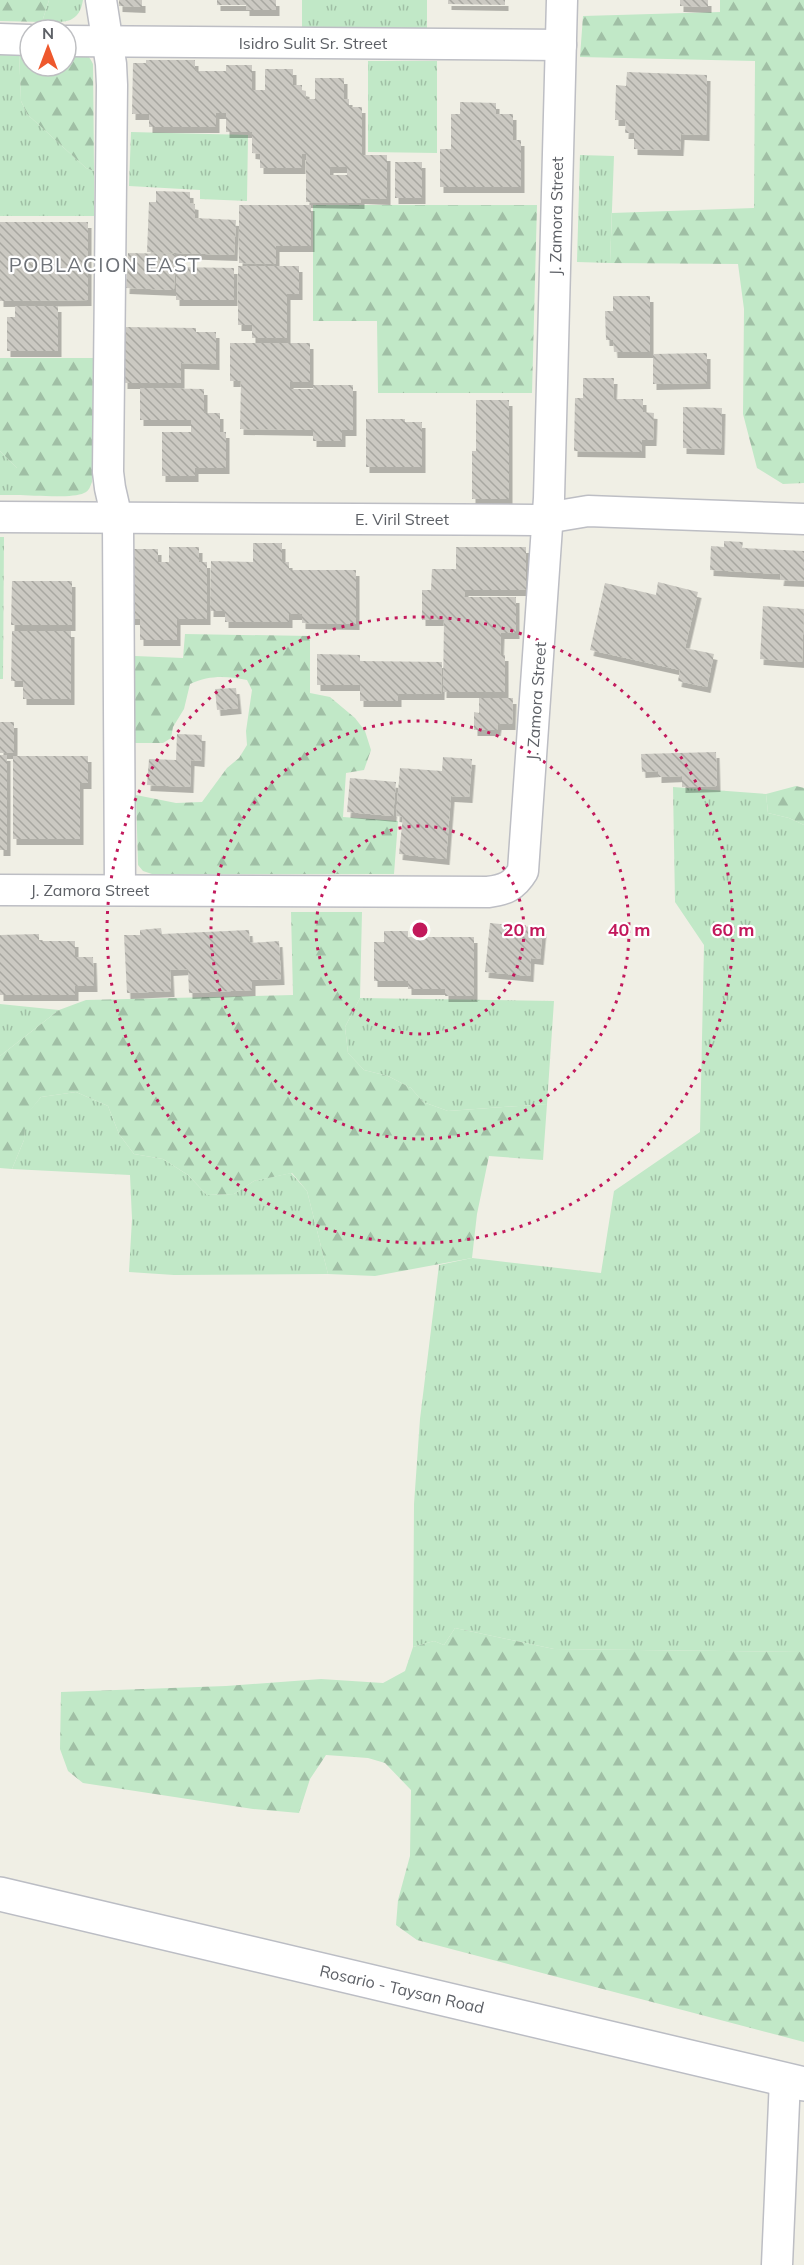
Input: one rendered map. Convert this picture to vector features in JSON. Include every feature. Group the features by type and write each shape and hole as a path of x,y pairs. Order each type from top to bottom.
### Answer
{"main road":[{"name":"Rosario - Taysan Road","path":"0,1894 795,2081"}],"street":[{"path":"101,0 112,85 108,472 117,518 120,890"},
{"name":"J. Zamora Street","path":"0,890 488,892 504,890 516,883 523,871 525,860 548,518 562,0"},
{"path":"0,39 18,40"},
{"name":"Isidro Sulit Sr. Street","path":"78,41 561,45"},
{"name":"E. Viril Street","path":"0,517 526,520 605,511 804,519"},
{"path":"777,2265 795,2081"}],"green space":[{"path":"0,0 49,0 43,18 0,21"},
{"path":"49,0 83,0 74,18 43,18"},
{"path":"302,0 427,0 427,29 302,28"},
{"path":"720,0 804,0 804,483 783,484 757,468 743,414 744,309 738,264 610,263 612,213 754,208 755,61 580,57 583,16 720,12"},
{"path":"0,50 18,50 21,101 27,114 86,168 94,171 94,216 0,216"},
{"path":"78,52 88,57 93,64 94,171 86,168 27,114 21,101 20,78 78,78"},
{"path":"368,61 437,61 437,153 368,152"},
{"path":"131,132 248,135 247,201 200,199 200,190 129,186"},
{"path":"580,155 614,156 610,263 577,262"},
{"path":"313,205 537,205 532,393 378,393 377,321 313,321"},
{"path":"0,358 93,358 92,482 86,492 61,496 17,495 17,468 0,451"},
{"path":"0,451 17,468 17,495 0,495"},
{"path":"0,537 4,537 3,679 0,679"},
{"path":"185,634 310,636 310,693 330,697 355,718 365,731 371,750 364,770 346,773 343,817 398,821 394,874 152,874 143,871 138,865 136,795 176,803 202,802 247,745 246,731 252,690 247,680 225,677 204,679 190,684 184,709 173,727 171,738 163,743 135,743 135,656 183,658"},
{"path":"796,786 804,788 804,825 789,818 768,813 766,794"},
{"path":"673,787 766,794 768,813 789,818 804,825 804,1652 554,1649 455,1628 444,1645 434,1641 413,1647 414,1504 420,1419 439,1265 472,1258 601,1273 614,1191 700,1132 704,945 675,902"},
{"path":"291,912 362,912 360,998 345,1027 348,1053 364,1070 388,1076 411,1088 423,1102 448,1111 547,1104 543,1160 489,1156 477,1214 472,1258 375,1276 328,1274 307,1191 292,1173 254,1181 234,1194 207,1195 188,1175 163,1159 134,1154 119,1134 108,1106 76,1092 41,1097 26,1116 24,1140 12,1169 0,1168 0,1056 59,1010 86,1000 293,995"},
{"path":"360,998 554,1001 547,1104 448,1111 423,1102 411,1088 388,1076 364,1070 348,1053 345,1027"},
{"path":"0,1004 59,1010 0,1056"},
{"path":"76,1092 108,1106 119,1134 134,1154 163,1159 188,1175 207,1195 234,1194 254,1181 291,1173 307,1191 328,1274 174,1275 129,1272 132,1219 130,1175 12,1169 24,1140 25,1116 41,1097"},
{"path":"455,1628 554,1649 804,1652 804,2042 417,1940 396,1925 398,1900 410,1856 411,1790 385,1763 368,1758 326,1755 310,1779 299,1813 253,1809 83,1783 68,1771 60,1749 61,1692 226,1686 321,1679 383,1683 405,1671 413,1647 434,1641 444,1645"}],"building":[{"path":"119,0 142,0 142,7 119,6"},
{"path":"217,0 276,0 276,10 246,10 246,5 217,5"},
{"path":"448,0 505,0 505,5 448,4"},
{"path":"680,0 708,0 708,7 680,6"},
{"path":"146,60 195,60 195,71 226,71 226,65 252,65 252,90 265,90 265,69 293,69 293,85 302,85 302,90 306,91 306,99 315,99 315,78 344,78 344,99 349,99 349,107 362,107 362,155 387,155 387,199 361,198 361,203 306,202 306,154 302,154 302,168 260,168 260,154 252,153 252,132 226,132 226,113 216,113 216,127 149,127 149,114 132,114 133,63 146,63","holes":["330,167 347,167 347,175 330,175"]},
{"path":"627,72 707,75 706,135 681,134 680,150 634,149 634,133 625,133 626,120 615,120 616,85 626,86"},
{"path":"460,102 496,103 496,114 513,114 513,140 521,140 521,187 440,187 440,149 451,149 451,114 460,114"},
{"path":"395,162 422,162 422,198 395,198"},
{"path":"156,191 190,192 190,203 195,204 195,218 236,220 234,255 147,252 149,202 156,202"},
{"path":"239,205 311,205 311,246 276,246 276,264 239,263"},
{"path":"0,222 88,222 88,300 0,301"},
{"path":"128,253 175,254 174,290 126,288"},
{"path":"238,266 299,266 299,294 287,294 287,338 252,338 252,325 238,325"},
{"path":"176,267 234,268 234,300 176,300"},
{"path":"613,296 650,296 650,352 614,352 613,340 606,340 605,311 613,311"},
{"path":"15,306 58,306 58,351 7,351 7,317 15,317"},
{"path":"124,327 196,328 196,332 216,332 216,364 181,363 181,383 124,383"},
{"path":"230,343 310,343 310,382 290,382 290,389 313,389 313,385 353,385 353,430 342,430 342,441 313,441 313,430 240,429 241,381 230,381"},
{"path":"707,353 707,383 653,384 653,354"},
{"path":"583,378 614,378 613,399 643,399 643,412 654,413 653,440 642,440 642,452 574,451 575,398 583,398"},
{"path":"140,388 204,389 204,413 220,413 220,432 226,432 226,468 195,468 195,476 162,476 162,432 191,432 191,420 140,420"},
{"path":"476,400 509,400 509,499 472,499 472,451 476,451"},
{"path":"683,407 722,408 721,449 683,448"},
{"path":"366,419 405,419 405,422 422,422 422,467 366,467"},
{"path":"724,541 743,542 742,548 804,551 804,581 780,580 781,574 710,570 711,546 724,547"},
{"path":"253,543 282,543 282,562 289,562 289,570 356,570 356,624 302,623 302,614 289,614 289,622 225,622 225,611 210,611 211,561 253,562"},
{"path":"169,547 199,547 199,562 207,562 207,619 177,619 177,640 140,640 140,619 127,619 128,549 158,549 158,562 169,562"},
{"path":"456,547 526,547 526,590 465,590 464,597 516,597 516,633 501,633 500,655 505,655 505,692 443,692 444,620 422,620 422,590 431,590 432,569 456,569"},
{"path":"12,581 72,581 72,625 11,625"},
{"path":"658,582 698,592 685,648 714,654 707,687 678,681 680,670 590,650 605,583 656,595"},
{"path":"763,606 804,609 802,662 760,659"},
{"path":"12,631 71,631 71,699 23,699 23,681 11,681"},
{"path":"317,654 360,655 360,661 442,662 441,694 398,694 398,701 360,701 360,685 317,685"},
{"path":"236,688 238,708 217,710 215,689"},
{"path":"479,698 513,698 512,724 498,724 497,730 474,730 474,712 479,713"},
{"path":"0,722 14,722 14,753 0,753"},
{"path":"177,734 202,735 201,761 191,760 190,787 147,785 149,759 176,760"},
{"path":"716,752 717,786 682,787 682,776 658,777 658,771 642,772 641,754"},
{"path":"0,755 7,755 7,850 0,850"},
{"path":"13,756 88,756 88,783 80,783 80,839 13,839"},
{"path":"443,757 472,759 469,797 451,796 446,859 399,854 403,817 396,816 400,768 442,771"},
{"path":"350,778 396,782 393,816 347,812"},
{"path":"490,923 543,928 540,959 531,958 530,976 485,972"},
{"path":"161,928 162,934 249,930 250,943 279,941 281,979 252,980 252,990 189,993 188,969 170,970 171,991 127,993 124,935 140,935 140,930"},
{"path":"384,931 408,931 408,937 474,937 474,996 445,996 445,989 408,989 408,981 374,981 374,942 384,942"},
{"path":"39,934 39,941 75,941 75,957 93,957 94,986 75,986 75,995 0,995 0,935"}],"district":[{"name":"POBLACION EAST","path":"105,265"}]}
